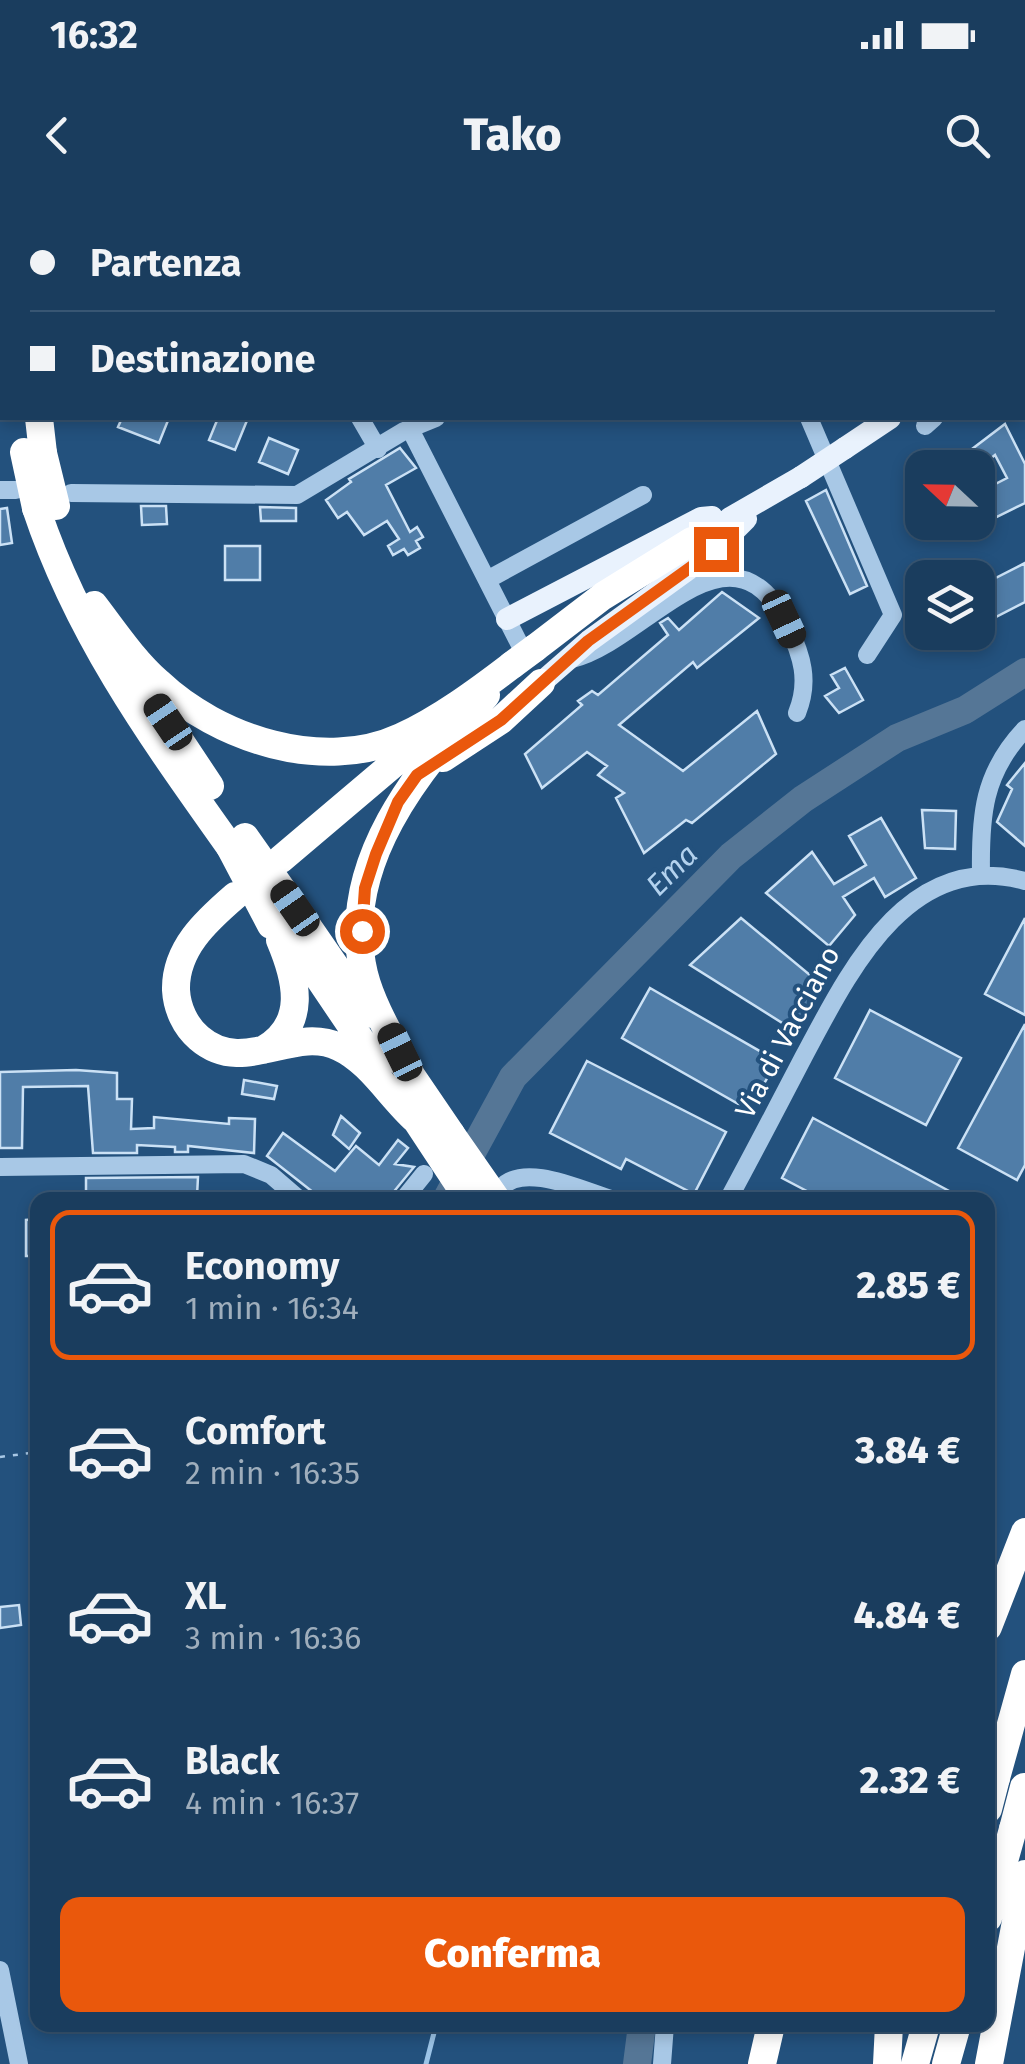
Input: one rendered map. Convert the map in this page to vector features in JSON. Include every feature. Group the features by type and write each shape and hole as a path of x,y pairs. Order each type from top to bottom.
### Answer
{"highway":[{"path":"21,420 34,452"},
{"path":"38,420 34,452 36,497 58,573 100,657 238,842"},
{"path":"36,497 94,605 282,917 416,1120"},
{"path":"466,1192 364,976 365,888 398,802 417,775 528,662 603,596 692,541"},
{"path":"94,605 158,682 219,724 259,741 322,750 376,746 403,736 528,662"},
{"path":"417,775 519,704 528,662"},
{"path":"281,859 481,688"},
{"path":"235,896 195,935 178,974 177,997 189,1027 204,1042 223,1052 257,1053 310,1042 337,1046 364,1064 386,1092 497,1192"},
{"path":"282,917 413,1079"},
{"path":"257,1053 283,1036 296,1004 295,978 282,917"},
{"path":"995,1609 1025,1532"},
{"path":"995,1892 1012,1830 1025,1674"},
{"path":"995,1802 1015,1782"},
{"path":"989,2064 1025,1874"},
{"path":"762,2064 770,2032"},
{"path":"887,2064 889,2032"},
{"path":"915,2064 924,2032"},
{"path":"946,2064 956,2032"}],"main road":[{"path":"692,541 887,420"},
{"path":"528,662 567,660 716,549 746,519 743,510"},
{"path":"507,618 702,518 712,517 718,525"}],"street":[{"path":"361,420 378,449"},
{"path":"810,420 893,616 866,655"},
{"path":"36,497 298,495 378,449 404,426 528,662"},
{"path":"487,580 644,496"},
{"path":"567,660 590,654 712,579 741,575 760,584 802,656 806,692 797,713"},
{"path":"1025,730 1004,754 985,792 980,874 1025,881"},
{"name":"Via di Vacciano","path":"732,1192 866,946 897,914 980,874"},
{"path":"0,1167 244,1164 271,1176 290,1192"},
{"path":"409,1192 424,1174"},
{"path":"500,1192 509,1180 527,1176 585,1192"},
{"path":"0,1970 20,2064"},
{"path":"662,2064 665,2032"}],"path":[{"path":"0,1458 30,1453"}],"building":[{"path":"121,420 168,420 159,443 118,427"},
{"path":"217,420 247,420 235,450 209,440"},
{"path":"1005,424 1025,464 1025,503 995,518 995,484 1007,478 995,450 971,450"},
{"path":"269,438 298,450 288,474 259,462"},
{"path":"400,448 416,468 386,485 410,532 417,527 423,537 416,541 420,548 408,555 404,549 393,555 388,546 399,539 387,521 364,535 347,512 338,518 326,500 351,482 349,479"},
{"path":"826,490 867,586 850,594 806,501"},
{"path":"141,506 166,506 167,524 142,525"},
{"path":"260,507 296,508 296,521 261,521"},
{"path":"7,508 12,543 0,545 0,509"},
{"path":"225,546 260,546 260,580 225,580"},
{"path":"1025,563 1025,602 995,617 995,578"},
{"path":"722,592 759,618 697,668 693,662 619,725 683,771 757,711 776,754 692,823 686,820 644,853 616,798 624,793 598,775 607,766 587,752 542,788 525,754 582,705 578,701 592,691 598,695 668,635 660,623 668,618 679,630"},
{"path":"845,668 863,700 839,713 825,696 839,688 831,675"},
{"path":"1025,763 1025,846 997,822 1012,789 1007,785"},
{"path":"922,810 956,811 955,849 925,848"},
{"path":"881,818 916,878 885,897 874,878 843,897 855,915 829,946 766,893 812,852 834,884 866,865 849,836"},
{"path":"741,918 816,980 813,986 819,991 795,1031 690,965"},
{"path":"1025,918 1025,1015 985,994"},
{"path":"650,988 777,1061 749,1110 622,1038"},
{"path":"870,1010 961,1058 926,1125 835,1078"},
{"path":"1025,1024 1025,1165 1017,1180 958,1148"},
{"path":"587,1061 726,1132 695,1192 626,1159 621,1169 550,1133"},
{"path":"0,1072 117,1073 117,1099 132,1099 131,1129 154,1128 154,1117 229,1124 229,1118 255,1119 254,1153 188,1146 188,1152 175,1152 175,1147 137,1145 137,1153 93,1153 88,1086 23,1087 22,1148 0,1148"},
{"path":"244,1080 277,1086 274,1099 242,1094"},
{"path":"341,1116 360,1133 349,1149 333,1135"},
{"path":"813,1118 951,1192 809,1192 782,1178"},
{"path":"283,1133 335,1171 356,1146 379,1165 398,1140 408,1148 395,1164 414,1167 394,1192 313,1192 267,1156"},
{"path":"198,1177 197,1192 86,1192 86,1178"},
{"path":"26,1220 30,1220 30,1256 26,1256"},
{"path":"19,1605 21,1625 0,1628 0,1607"}],"waterway":[{"name":"Ema","path":"450,1192 513,1077 731,856 803,799 897,738 965,710 1025,672"},
{"path":"426,2064 434,2032"},
{"name":"Ema","path":"637,2064 641,2032"}],"route":[{"path":"362,931 365,888 376,854 398,802 417,775 501,720 588,641 716,549"}]}
